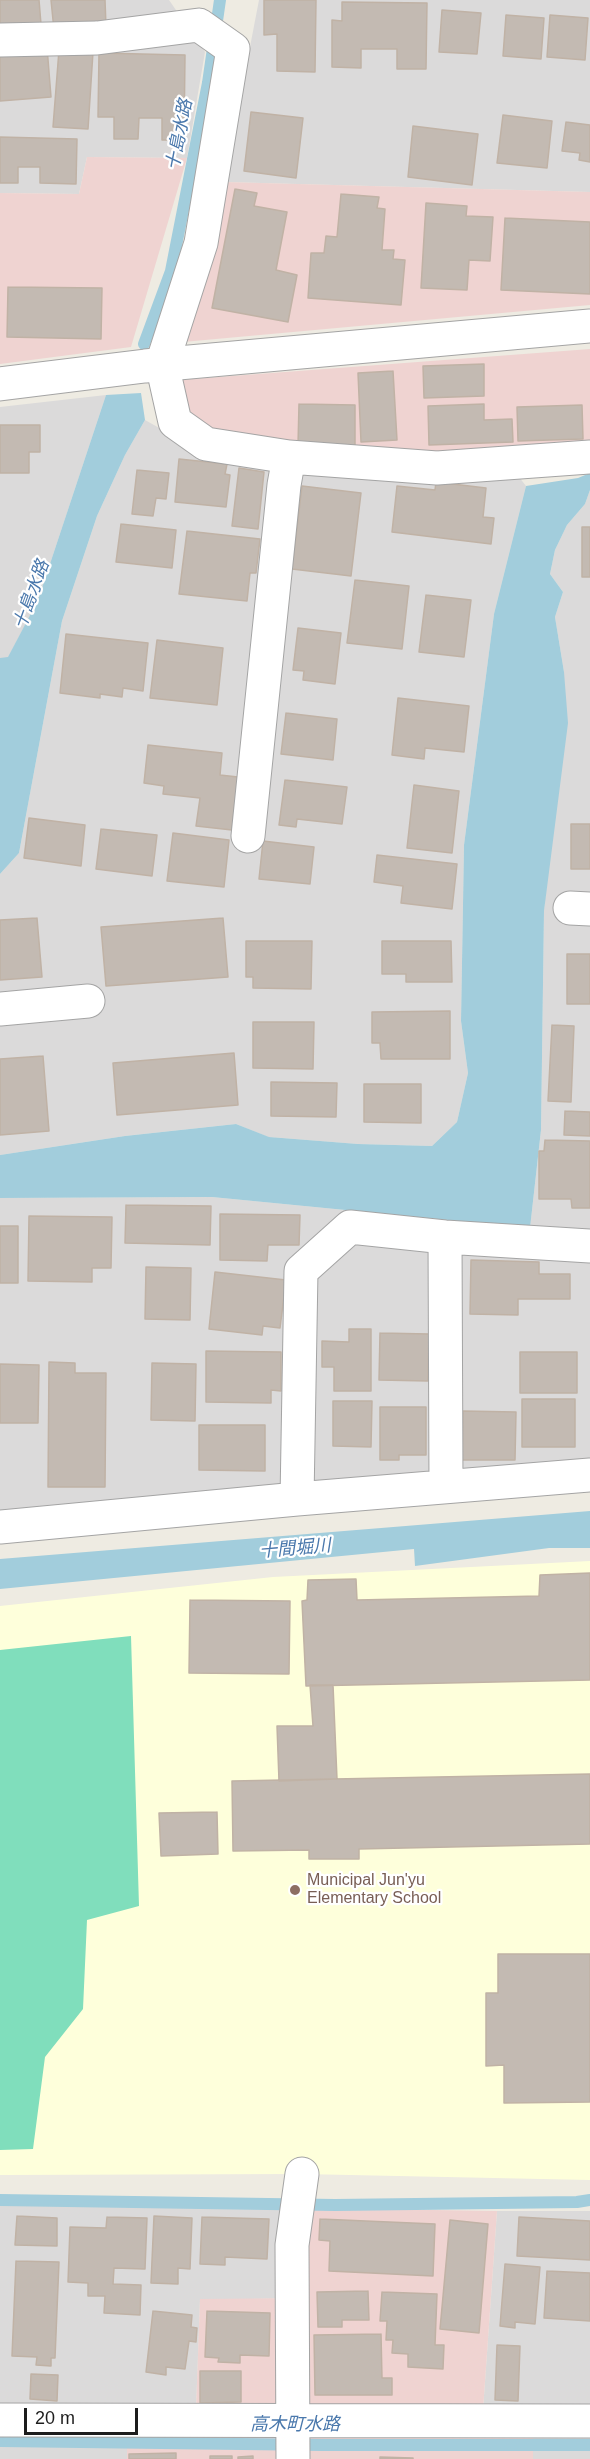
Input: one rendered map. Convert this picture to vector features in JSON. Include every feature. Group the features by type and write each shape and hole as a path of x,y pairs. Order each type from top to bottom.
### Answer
{"street":[{"path":"0,40 96,38 200,13 233,49 201,243 162,364 175,422 206,444 289,457 437,468 590,457"},
{"path":"0,384 162,364 590,326"},
{"path":"248,836 284,485 289,457"},
{"path":"0,1009 88,1001"},
{"path":"297,1499 301,1271 350,1227 445,1237 590,1246"},
{"path":"445,1237 446,1486"},
{"path":"0,1527 297,1499 590,1475"},
{"path":"293,2442 292,2245 302,2174"},
{"path":"0,2420 293,2442 590,2421"}],"shaded area":[{"path":"0,0 169,0 205,52 187,158 87,157 79,194 0,193"},
{"path":"259,0 590,0 590,192 224,182"},
{"path":"87,157 187,158 131,347 0,364 0,193 79,194"},
{"path":"224,182 590,192 590,305 183,342"},
{"path":"590,349 590,450 431,462 237,445 185,423 179,380"},
{"path":"106,395 38,600 8,658 0,658 0,407"},
{"path":"145,420 204,453 512,468 526,486 494,614 464,845 461,1021 468,1073 457,1122 432,1146 358,1144 268,1137 236,1124 125,1136 0,1155 0,874 19,853 62,621 97,516 125,455"},
{"path":"590,490 590,1467 0,1512 0,1198 212,1197 530,1228 541,1130 544,911 564,672 555,617 563,592 550,574 555,550 567,525 585,504"},
{"name":"Municipal Jun'yu Elementary School","path":"590,1561 590,2180 302,2174 0,2175 0,1606 273,1577"},
{"path":"0,2205 307,2208 304,2298 200,2300 195,2438 127,2439 127,2459 0,2459"},
{"path":"307,2208 497,2211 481,2438 533,2437 533,2459 127,2459 127,2439 195,2438 200,2299 304,2298"},
{"path":"497,2211 590,2211 590,2459 533,2459 533,2437 481,2438"}],"green space":[{"path":"131,1636 139,1906 87,1920 83,2009 45,2057 33,2149 0,2150 0,1650"}],"water":[{"path":"141,393 145,420 125,455 97,516 62,621 19,853 0,874 0,658 8,657 38,600 106,395"},
{"path":"590,473 590,490 585,504 567,525 555,550 550,574 563,592 555,617 564,672 568,723 544,911 541,1130 530,1228 212,1197 0,1198 0,1155 125,1136 236,1124 269,1137 358,1144 432,1146 457,1122 468,1073 461,1021 464,845 494,614 526,486 578,478"},
{"name":"十間堀川","path":"590,1511 590,1548 549,1548 415,1566 414,1549 0,1589 0,1559"}],"building":[{"path":"0,0 39,0 41,24 0,27"},
{"path":"51,0 105,0 106,26 54,30"},
{"path":"264,0 316,0 315,72 277,71 277,34 264,35"},
{"path":"342,2 427,3 426,69 397,69 397,49 361,49 361,68 332,67 332,20 342,21"},
{"path":"442,10 481,13 477,54 439,52"},
{"path":"506,15 544,18 541,59 503,56"},
{"path":"550,15 588,18 585,60 547,57"},
{"path":"47,47 51,97 0,101 0,51"},
{"path":"59,50 93,52 88,129 53,127"},
{"path":"99,53 185,55 184,140 162,140 162,118 139,118 138,139 114,139 114,117 98,117"},
{"path":"251,112 303,118 296,178 244,171"},
{"path":"503,115 552,121 547,168 497,163"},
{"path":"566,122 590,125 590,162 579,160 580,153 562,151"},
{"path":"413,126 478,134 472,185 408,177"},
{"path":"0,137 77,139 76,184 40,183 40,167 18,167 18,183 0,183"},
{"path":"235,189 257,193 254,206 287,212 276,270 297,275 288,322 212,308"},
{"path":"341,194 379,197 377,208 385,209 382,250 394,250 393,259 405,260 401,305 308,298 311,253 324,253 326,236 337,237"},
{"path":"426,203 467,206 466,216 493,217 490,261 469,260 467,290 421,288"},
{"path":"505,218 590,222 590,294 501,290"},
{"path":"8,287 102,288 101,339 7,337"},
{"path":"484,364 484,396 424,398 423,366"},
{"path":"393,371 397,440 361,442 358,373"},
{"path":"299,404 355,405 355,446 298,445"},
{"path":"484,404 484,420 512,419 513,442 429,445 428,406"},
{"path":"582,405 583,439 518,441 517,407"},
{"path":"0,425 40,425 40,452 29,452 29,473 0,473"},
{"path":"179,459 227,464 225,474 230,475 226,507 175,502"},
{"path":"239,468 264,472 258,529 232,526"},
{"path":"137,470 169,473 166,499 156,498 153,516 132,514"},
{"path":"436,482 486,488 483,517 494,518 491,544 392,532 397,486 435,490"},
{"path":"302,486 361,493 351,576 292,569"},
{"path":"121,524 176,530 172,568 116,562"},
{"path":"582,527 590,527 590,577 582,577"},
{"path":"187,531 260,539 256,573 250,573 247,601 179,594"},
{"path":"355,580 409,586 402,649 347,643"},
{"path":"426,595 471,600 464,657 419,652"},
{"path":"298,628 341,633 335,684 303,680 304,671 293,670"},
{"path":"66,634 148,643 143,691 123,688 122,697 100,694 100,698 60,693"},
{"path":"157,640 223,648 217,705 150,698"},
{"path":"398,698 469,706 464,752 425,748 424,759 392,755"},
{"path":"286,713 337,719 333,760 281,754"},
{"path":"148,745 222,753 220,775 238,777 232,830 196,826 200,798 163,794 164,786 144,783"},
{"path":"285,780 347,787 342,824 297,819 296,827 279,825"},
{"path":"414,785 459,791 452,853 407,848"},
{"path":"29,818 85,825 81,866 24,858"},
{"path":"571,824 590,824 590,869 571,869"},
{"path":"101,829 157,835 152,876 96,869"},
{"path":"173,833 229,840 224,887 167,881"},
{"path":"263,841 314,847 310,884 259,879"},
{"path":"377,855 457,864 452,909 401,903 403,886 374,882"},
{"path":"37,918 42,977 0,980 0,920"},
{"path":"223,918 228,977 106,986 101,927"},
{"path":"246,941 312,941 311,989 253,988 253,977 246,977"},
{"path":"382,941 451,941 452,982 406,982 406,974 382,974"},
{"path":"567,954 590,954 590,1004 567,1004"},
{"path":"450,1011 450,1059 381,1059 380,1043 372,1043 372,1012"},
{"path":"253,1022 314,1022 313,1069 253,1068"},
{"path":"552,1025 574,1026 571,1102 548,1101"},
{"path":"234,1053 238,1105 117,1115 113,1063"},
{"path":"43,1056 49,1131 0,1135 0,1059"},
{"path":"271,1082 337,1083 336,1117 271,1116"},
{"path":"364,1084 421,1084 421,1123 364,1122"},
{"path":"565,1111 590,1112 590,1136 564,1135"},
{"path":"545,1140 590,1141 590,1208 572,1208 571,1199 539,1199 539,1151 544,1151"},
{"path":"126,1205 211,1206 210,1245 125,1243"},
{"path":"220,1214 300,1215 299,1245 268,1245 267,1261 220,1260"},
{"path":"29,1216 112,1217 111,1268 92,1268 92,1282 28,1281"},
{"path":"0,1226 18,1226 18,1283 0,1283"},
{"path":"471,1260 539,1262 539,1274 570,1274 570,1299 518,1299 518,1315 470,1314"},
{"path":"146,1267 191,1268 190,1320 145,1319"},
{"path":"215,1272 286,1280 280,1328 263,1326 262,1335 209,1329"},
{"path":"349,1329 371,1329 371,1391 334,1391 334,1367 322,1367 322,1341 349,1342"},
{"path":"380,1333 429,1334 428,1381 379,1380"},
{"path":"206,1351 281,1352 281,1391 271,1390 271,1403 206,1402"},
{"path":"520,1352 577,1352 577,1393 520,1393"},
{"path":"49,1362 75,1363 75,1373 106,1373 105,1487 48,1487"},
{"path":"152,1363 196,1364 195,1421 151,1420"},
{"path":"0,1364 39,1365 38,1423 0,1423"},
{"path":"522,1399 575,1399 575,1447 522,1447"},
{"path":"333,1401 372,1401 371,1447 333,1446"},
{"path":"380,1407 426,1407 426,1455 399,1455 399,1460 380,1460"},
{"path":"463,1411 516,1412 515,1460 462,1460"},
{"path":"199,1425 265,1425 265,1471 199,1470"},
{"path":"590,1573 590,1680 306,1686 302,1601 307,1600 308,1580 356,1579 357,1600 539,1596 540,1575"},
{"path":"190,1600 290,1601 289,1674 189,1673"},
{"path":"310,1685 333,1685 337,1779 279,1781 277,1726 313,1726"},
{"path":"590,1774 590,1844 359,1849 359,1859 309,1859 309,1850 233,1851 232,1781"},
{"path":"217,1812 218,1854 161,1856 159,1813"},
{"path":"498,1954 590,1954 590,2102 504,2103 504,2065 486,2066 486,1993 498,1993"},
{"path":"17,2216 57,2218 57,2246 15,2245"},
{"path":"154,2216 192,2218 190,2269 178,2268 178,2284 151,2283"},
{"path":"107,2217 147,2218 145,2269 114,2268 113,2284 141,2285 140,2315 104,2313 105,2296 88,2296 88,2283 68,2282 70,2227 106,2228"},
{"path":"202,2217 269,2219 267,2259 225,2257 225,2265 200,2264"},
{"path":"519,2217 590,2221 590,2260 517,2256"},
{"path":"320,2219 435,2224 433,2276 329,2271 330,2241 319,2240"},
{"path":"450,2220 488,2224 479,2333 440,2329"},
{"path":"16,2261 59,2262 55,2358 51,2358 51,2366 36,2365 37,2357 12,2356"},
{"path":"505,2264 540,2267 535,2324 515,2322 515,2328 500,2326"},
{"path":"547,2271 590,2273 590,2321 544,2318"},
{"path":"368,2291 369,2320 342,2320 342,2327 318,2327 317,2292"},
{"path":"382,2292 437,2294 435,2345 444,2345 443,2369 408,2367 408,2354 392,2353 393,2340 386,2340 387,2321 380,2321"},
{"path":"153,2311 192,2315 191,2327 197,2328 196,2342 189,2341 185,2369 166,2367 166,2375 146,2372"},
{"path":"207,2311 270,2313 269,2356 240,2355 240,2363 218,2362 219,2358 205,2357"},
{"path":"381,2334 382,2378 392,2378 392,2395 315,2395 314,2335"},
{"path":"497,2345 520,2346 518,2401 495,2400"},
{"path":"200,2371 241,2371 241,2402 200,2403"},
{"path":"31,2374 58,2375 57,2401 30,2399"},
{"path":"176,2453 176,2459 129,2459 129,2454"},
{"path":"210,2456 232,2456 232,2459 210,2459"},
{"path":"253,2456 253,2459 238,2459 238,2457"},
{"path":"380,2457 413,2458 413,2459 380,2459"}],"waterway":[{"name":"十島水路","path":"144,344 171,271 208,83 220,0"},
{"path":"0,2200 335,2205 590,2200"},
{"name":"高木町水路","path":"0,2441 322,2445 590,2445"}],"place":[{"name":"Municipal Jun'yu Elementary School","path":"295,1890"}]}
